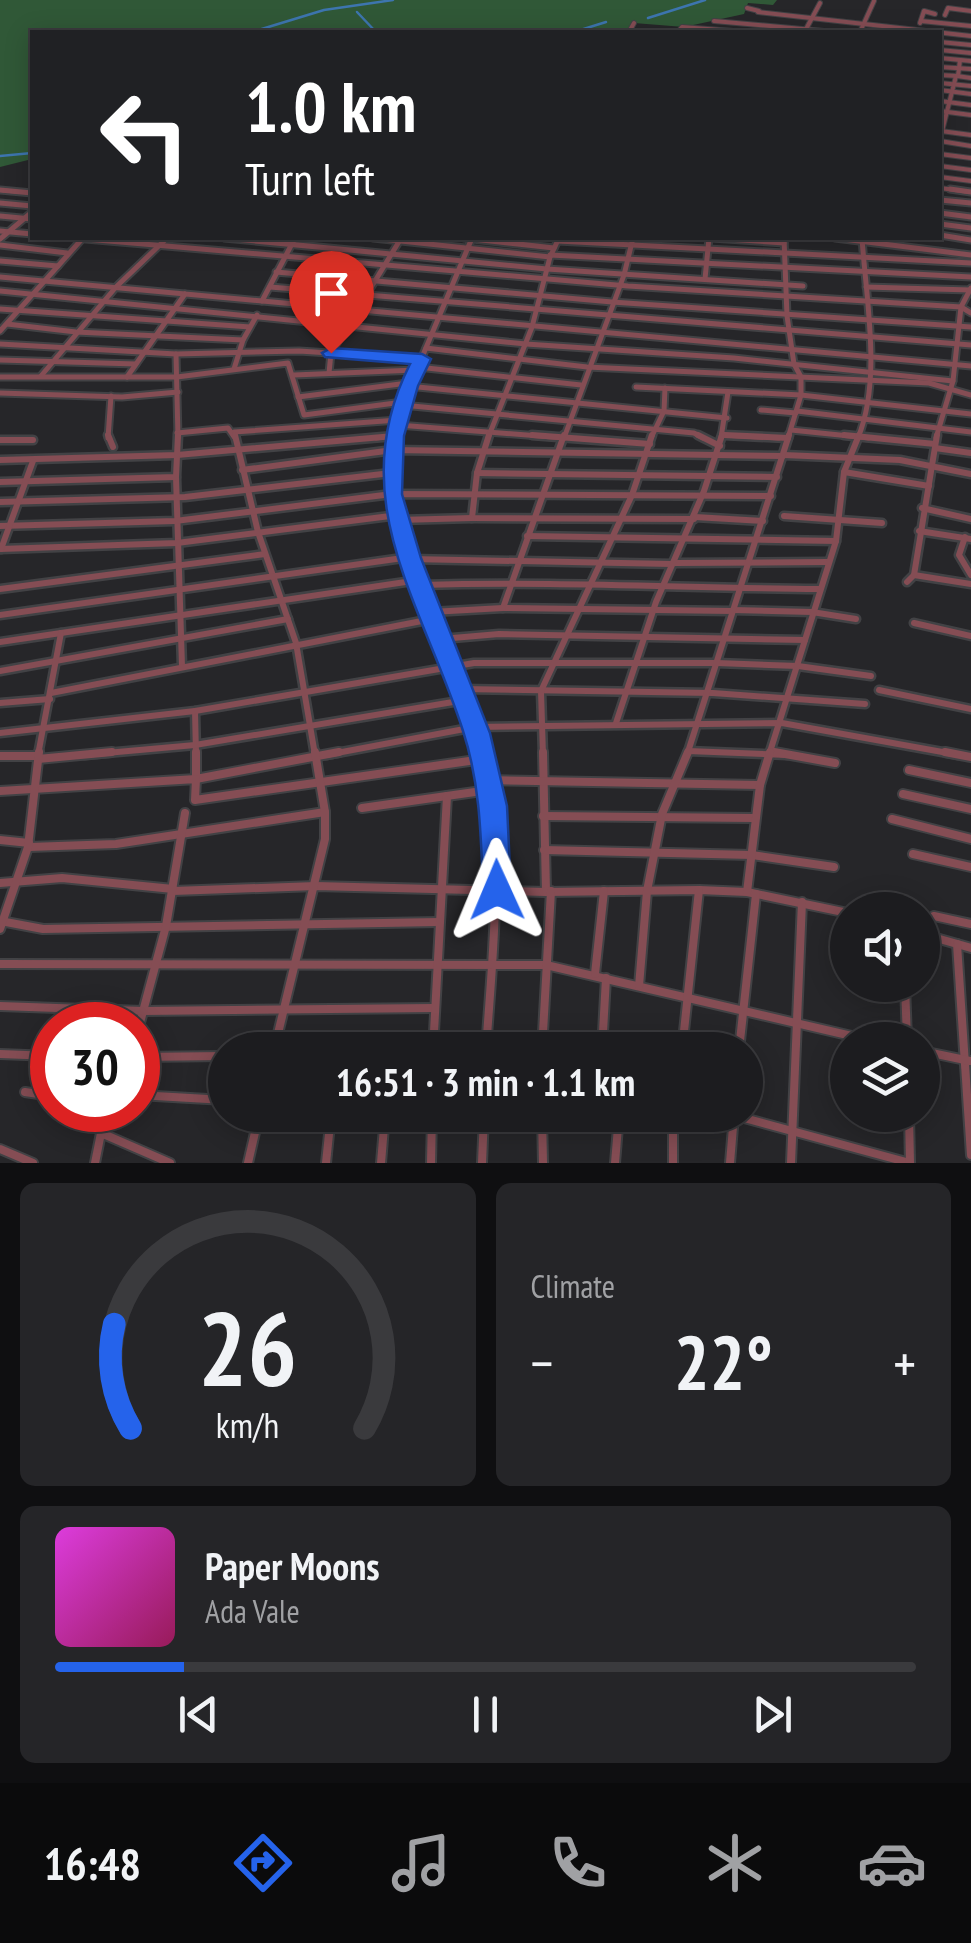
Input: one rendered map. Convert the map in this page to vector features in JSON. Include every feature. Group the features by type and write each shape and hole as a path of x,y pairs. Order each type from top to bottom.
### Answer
{"street":[{"path":"861,30 874,1"},
{"path":"805,30 820,3"},
{"path":"749,30 760,4"},
{"path":"746,8 908,30"},
{"path":"944,15 947,8 971,11"},
{"path":"916,30 924,11 935,14"},
{"path":"714,21 796,30"},
{"path":"921,21 970,32"},
{"path":"631,30 634,24"},
{"path":"681,30 715,30"},
{"path":"942,31 970,32"},
{"path":"964,44 970,32"},
{"path":"942,42 971,46"},
{"path":"942,50 971,53"},
{"path":"942,58 971,61"},
{"path":"960,60 943,111 942,131 971,135"},
{"path":"942,66 971,69"},
{"path":"942,75 971,78"},
{"path":"942,87 971,86"},
{"path":"953,88 971,94"},
{"path":"942,100 971,104"},
{"path":"943,111 971,114"},
{"path":"942,140 971,146"},
{"path":"942,154 971,158"},
{"path":"942,166 971,170"},
{"path":"942,177 971,181"},
{"path":"942,188 971,192"},
{"path":"0,190 30,193"},
{"path":"942,200 971,203"},
{"path":"0,203 30,214"},
{"path":"942,213 971,217"},
{"path":"0,216 30,214"},
{"path":"30,215 0,242 68,254"},
{"path":"942,224 971,228"},
{"path":"0,231 30,234"},
{"path":"942,235 971,240"},
{"path":"3,327 37,294 81,240"},
{"path":"104,240 618,288 961,307 971,313"},
{"path":"40,378 49,362 116,287 165,240"},
{"path":"220,251 227,240"},
{"path":"329,373 328,364 399,240"},
{"path":"429,240 467,248 630,246 971,263"},
{"path":"471,240 402,404 394,436 392,494 410,558 475,727 496,826 497,890 487,1032"},
{"path":"488,240 628,262 971,278"},
{"path":"503,608 633,240"},
{"path":"705,279 710,240"},
{"path":"639,986 648,891 661,819 700,722 801,395 788,316 784,240"},
{"path":"742,1032 754,818 760,785 836,540 844,472 866,418 869,400 862,240"},
{"path":"867,240 971,255"},
{"path":"897,246 898,240"},
{"path":"262,301 293,241 547,269 803,286"},
{"path":"472,518 477,474 496,413 532,327 554,248"},
{"path":"0,262 58,266"},
{"path":"276,272 971,328"},
{"path":"0,276 971,366"},
{"path":"270,286 869,340 956,347 959,343 971,344"},
{"path":"866,287 971,289 961,307 953,381 942,409 922,508 914,575 907,582"},
{"path":"0,291 526,344 794,364 953,381"},
{"path":"127,377 186,292"},
{"path":"0,309 250,327"},
{"path":"234,369 243,340 257,316"},
{"path":"3,327 243,340"},
{"path":"0,344 176,354 334,353 510,379 581,385"},
{"path":"426,348 587,367 929,383 971,395"},
{"path":"176,354 176,520 182,666"},
{"path":"672,370 674,354"},
{"path":"0,360 136,364"},
{"path":"0,377 177,377 288,362 304,415 402,404 704,436 719,450"},
{"path":"294,375 419,365"},
{"path":"746,374 747,392"},
{"path":"298,397 409,385 727,418"},
{"path":"636,386 869,400 971,414"},
{"path":"543,1032 548,892 539,724 541,692 586,587 632,495 642,456 664,411 664,388"},
{"path":"0,394 110,396 178,392"},
{"path":"616,723 654,610 719,450 728,392"},
{"path":"110,396 108,440 113,447"},
{"path":"761,410 971,432"},
{"path":"177,433 398,423 650,444"},
{"path":"234,432 258,532 296,642 325,812 325,838 316,886 303,922 278,1032"},
{"path":"722,434 856,438 971,454"},
{"path":"0,460 177,455 394,436"},
{"path":"0,440 32,440"},
{"path":"242,470 393,450 554,456 642,456 719,450 783,456 850,456 971,474"},
{"path":"33,462 4,526 0,550 177,543 398,518 534,516 764,521"},
{"path":"844,472 929,486"},
{"path":"0,502 177,497 247,491 345,475 392,473"},
{"path":"477,474 778,477"},
{"path":"0,482 176,476"},
{"path":"4,526 176,520 392,494 771,496"},
{"path":"922,508 971,519"},
{"path":"784,516 882,523"},
{"path":"919,531 968,538 959,555 971,575"},
{"path":"527,536 836,540"},
{"path":"0,589 266,554"},
{"path":"0,615 410,558 673,564 828,562"},
{"path":"914,575 971,584"},
{"path":"0,642 280,598 420,583 820,589"},
{"path":"0,703 50,696 432,615 503,608 812,612 856,619"},
{"path":"0,671 288,619"},
{"path":"914,623 971,636"},
{"path":"61,633 42,731 28,845 1,924 44,928 439,922"},
{"path":"440,639 564,635 806,640"},
{"path":"0,734 195,711 453,666 716,662 798,666 871,676"},
{"path":"461,690 709,691 790,694 865,704"},
{"path":"879,690 971,710"},
{"path":"0,756 38,757 195,745 466,700"},
{"path":"195,711 195,800 483,759"},
{"path":"0,791 36,792 196,779 475,727 539,724 782,723 971,758"},
{"path":"688,751 772,752 835,763"},
{"path":"909,770 971,783"},
{"path":"485,780 760,785"},
{"path":"362,808 489,790"},
{"path":"902,794 971,809"},
{"path":"433,1032 447,796"},
{"path":"0,840 28,845 116,844 325,812"},
{"path":"146,1002 166,926 185,813"},
{"path":"544,816 754,818"},
{"path":"892,820 971,838"},
{"path":"544,850 752,856 834,868"},
{"path":"912,854 971,867"},
{"path":"0,883 62,878 173,890 316,886 548,892 699,890 752,893 830,908"},
{"path":"685,1032 699,890"},
{"path":"602,1032 604,892"},
{"path":"791,1163 802,902"},
{"path":"940,917 970,924 971,916"},
{"path":"940,939 971,948"},
{"path":"957,944 969,1061 971,1155"},
{"path":"0,964 546,965 830,1032"},
{"path":"0,1006 30,1007"},
{"path":"160,1011 434,1008"},
{"path":"0,1054 30,1055"},
{"path":"940,1055 969,1061"},
{"path":"160,1057 208,1056"},
{"path":"25,1092 30,1093"},
{"path":"160,1096 208,1099"},
{"path":"763,1123 910,1163 909,1132"},
{"path":"248,1163 255,1132"},
{"path":"326,1163 329,1132"},
{"path":"382,1163 385,1132"},
{"path":"431,1163 432,1132"},
{"path":"482,1163 483,1132"},
{"path":"542,1132 543,1163"},
{"path":"615,1163 618,1132"},
{"path":"673,1132 673,1163"},
{"path":"730,1163 733,1132"},
{"path":"94,1163 101,1134 170,1163"},
{"path":"0,1149 32,1163"}],"green space":[{"path":"0,0 777,0 773,5 748,3 744,14 684,27 634,23 629,30 30,30 30,160 0,167"}],"waterway":[{"path":"259,30 324,10 393,0"},
{"path":"648,18 705,0"},
{"path":"357,12 374,30"},
{"path":"580,30 606,22"},
{"path":"0,156 30,153"}],"route":[{"path":"331,353 422,359 408,386 394,436 392,494 437,635 450,658 477,733 494,806 497,890"}]}
